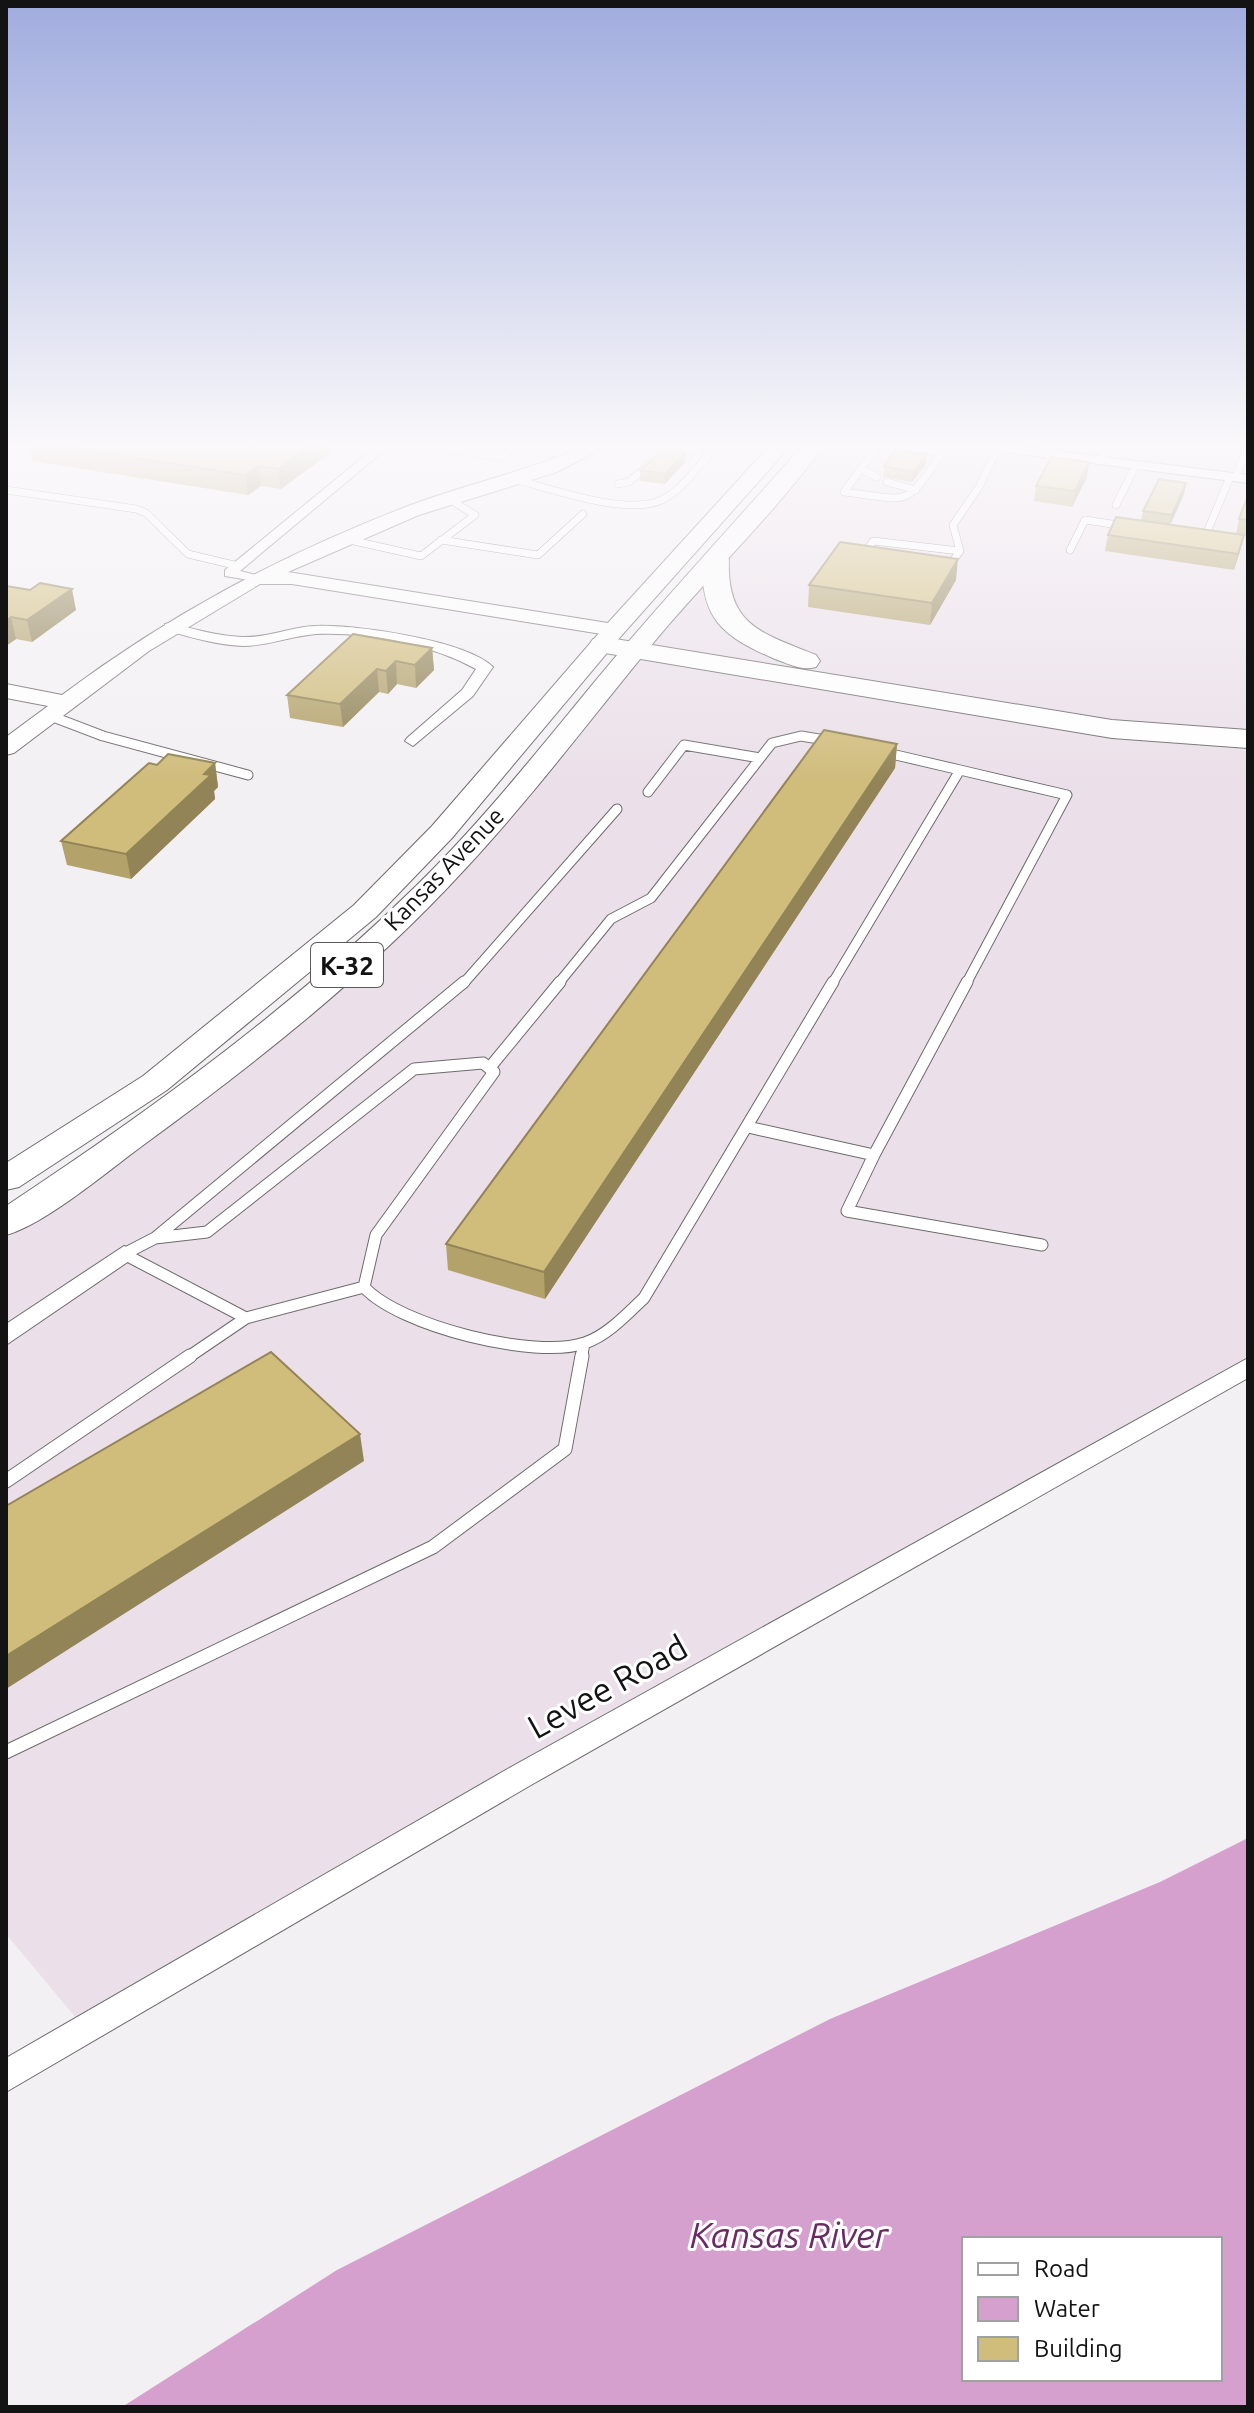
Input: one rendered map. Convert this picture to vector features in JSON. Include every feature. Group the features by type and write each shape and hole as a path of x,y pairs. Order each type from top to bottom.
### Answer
{"highway":[{"path":"716,559 715,597 726,621 753,639 818,666"},
{"path":"625,640 818,666 1171,721 1248,723"},
{"path":"625,640 1112,729 1163,736 1248,739"}],"main road":[{"name":"Kansas Avenue","path":"6,1223 89,1168 238,1056 344,968 427,892 495,819 625,640 692,557"},
{"name":"Kansas Avenue","path":"6,1179 155,1083 365,911 625,640 718,557"}],"street":[{"path":"6,748 170,627 214,601 259,557"},
{"path":"245,569 286,557"},
{"path":"245,569 273,586 625,640"},
{"path":"170,627 242,641 309,630 346,632 450,651 485,667 468,693 413,741"},
{"path":"6,691 56,709"},
{"path":"6,1337 124,1254"},
{"name":"Levee Road","path":"6,2076 535,1769 1248,1367"}],"lane":[{"path":"198,557 245,569"},
{"path":"937,565 951,567 957,557"},
{"path":"56,709 103,736 248,775"},
{"path":"491,1066 611,919 651,898 772,743 801,736 846,744"},
{"path":"648,792 684,745 760,758"},
{"path":"875,751 1067,795 847,1211 1042,1245"},
{"path":"364,1287 374,1300 406,1317 470,1335 550,1347 584,1344 612,1327 644,1298 960,770"},
{"path":"124,1254 155,1238 455,992 617,809"},
{"path":"155,1238 207,1232 402,1076 430,1065 474,1063 491,1066"},
{"path":"364,1287 376,1235 494,1072 491,1066"},
{"path":"748,1127 874,1155"},
{"path":"124,1254 246,1318"},
{"path":"6,1481 246,1318 364,1287"},
{"path":"6,1752 433,1547 565,1449 584,1344"}],"shaded area":[{"path":"718,557 1248,557 1248,1359 86,2030 6,1934 6,1223 238,1056 495,819"}],"water":[{"name":"Kansas River","path":"1248,1838 1248,2407 122,2407 337,2270 830,2019 1160,1882"}],"building":[{"path":"829,557 958,559 932,603 809,585"},
{"path":"40,583 72,589 27,620 11,617 6,621 6,586 30,590"},
{"path":"353,634 432,648 415,665 396,661 386,671 377,669 340,704 287,695"},
{"path":"824,730 897,744 544,1272 446,1244"},
{"path":"168,754 215,763 204,774 211,775 126,854 61,841 149,763 157,765"},
{"path":"271,1352 360,1434 6,1656 6,1506"}]}
